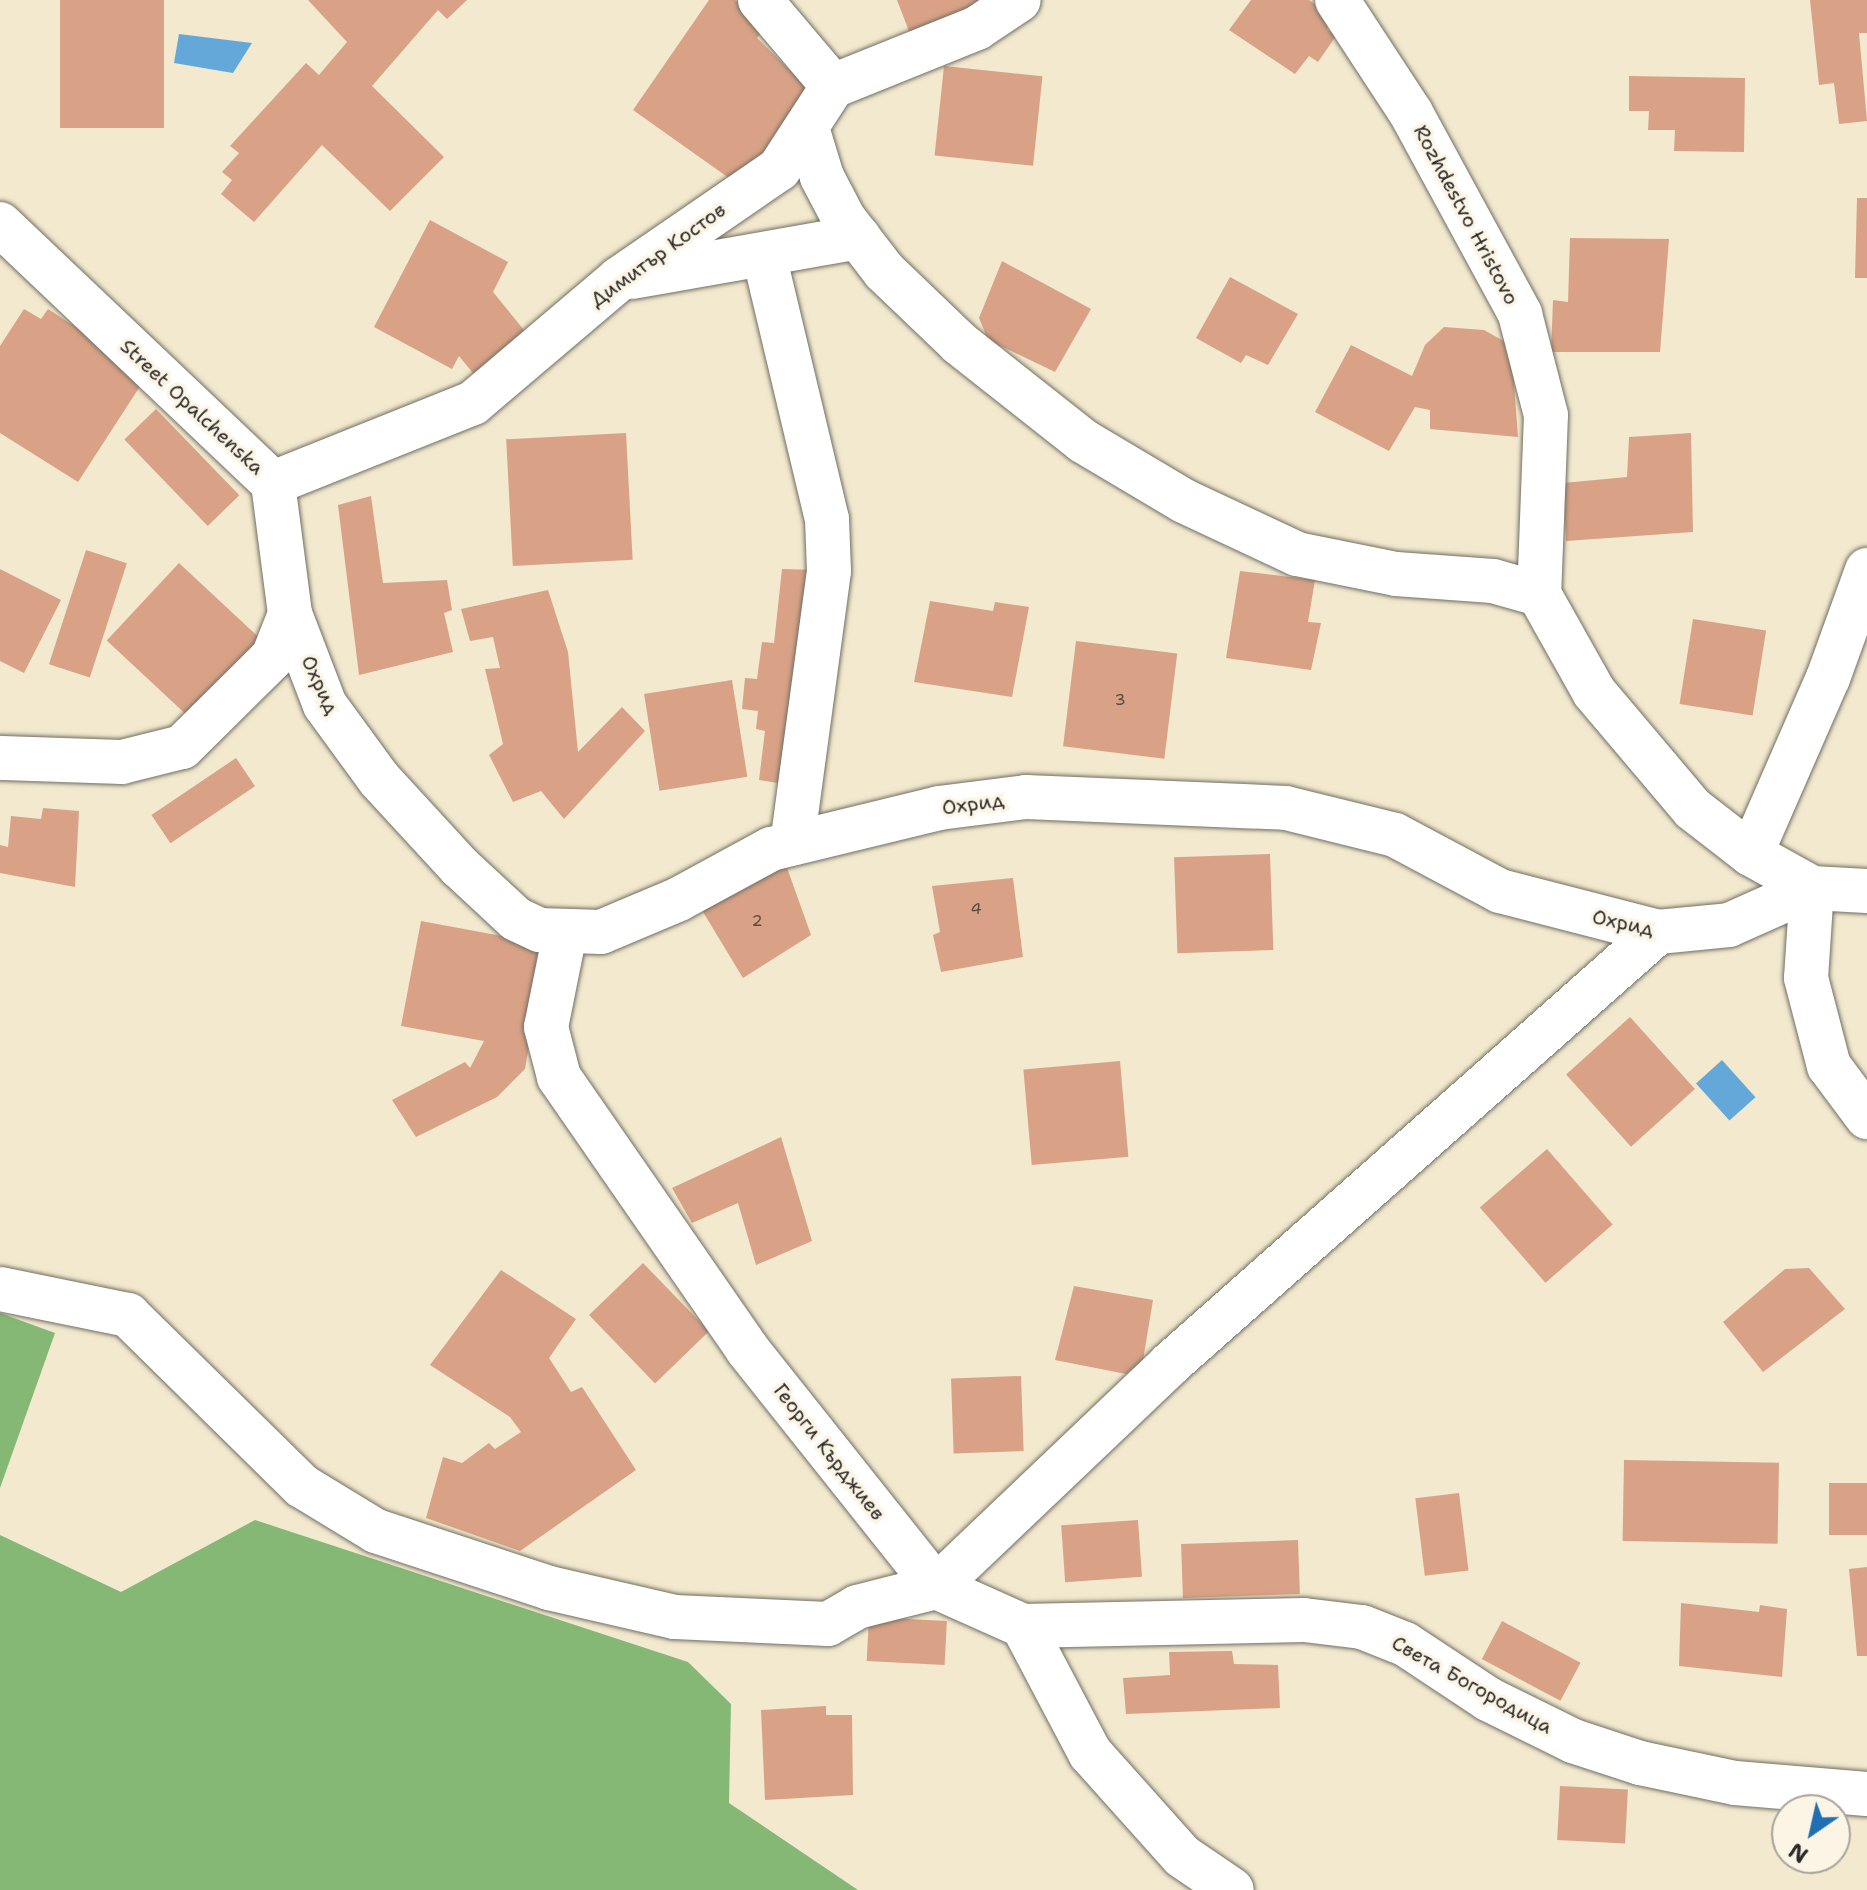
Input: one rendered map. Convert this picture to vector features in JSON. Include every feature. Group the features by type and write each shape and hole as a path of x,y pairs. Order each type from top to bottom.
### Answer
{"street":[{"path":"760,0 833,86 977,28 1019,0"},
{"name":"Rozhdestvo Hristovo","path":"1337,0 1411,113 1520,314 1546,415 1539,594"},
{"name":"Димитър Костов","path":"273,483 473,403 619,279 779,169 808,131 833,86"},
{"path":"808,131 822,177 858,237 884,271 959,343 1083,441 1184,501 1297,554 1396,574 1493,581 1539,594 1594,692 1693,809 1751,854 1812,888 1867,891"},
{"name":"Street Opalchenska","path":"0,224 273,483 290,614 273,657 182,747 122,762 0,758"},
{"path":"619,279 858,237"},
{"path":"764,255 827,519 829,571 792,844"},
{"path":"1751,854 1828,678 1867,570"},
{"name":"Охрид","path":"290,614 325,705 379,779 516,919 565,933 601,932 679,899 771,849 939,808 1026,797 1286,808 1395,835 1500,891 1658,932 1729,925 1812,888"},
{"path":"1812,888 1806,978 1829,1066 1867,1117"},
{"path":"0,1289 128,1315 302,1486 376,1531 549,1588 675,1617 828,1624 857,1607 936,1587 1170,1364 1658,932"},
{"name":"Георги Кърджиев","path":"565,933 546,1027 559,1077 747,1349 936,1587 1023,1626"},
{"name":"Света Богородица","path":"1023,1626 1304,1620 1362,1627 1405,1644 1488,1699 1573,1741 1626,1759 1735,1783 1867,1794"},
{"path":"1023,1626 1090,1753 1182,1856 1232,1890"}],"green space":[{"path":"0,1313 55,1333 0,1488"},
{"path":"255,1520 688,1662 731,1704 729,1803 858,1890 0,1890 0,1535 121,1592"}],"water":[{"path":"179,34 252,43 233,73 174,63"},
{"path":"1722,1060 1755,1097 1729,1121 1696,1083"}],"building":[{"path":"60,0 164,0 164,128 60,128"},
{"path":"308,0 467,0 447,19 438,10 372,86 444,157 390,211 322,145 254,222 221,194 232,180 222,172 239,153 230,146 306,63 319,75 347,42"},
{"path":"709,0 735,0 766,26 757,38 812,92 770,160 736,183 633,110"},
{"path":"897,0 994,0 910,34"},
{"path":"1251,0 1309,0 1334,17 1327,29 1336,36 1318,62 1309,56 1295,74 1229,30"},
{"path":"1810,0 1867,0 1867,33 1859,33 1867,121 1839,124 1834,83 1819,85"},
{"path":"944,66 1042,76 1033,166 935,156"},
{"path":"1629,76 1745,78 1744,152 1674,151 1675,130 1648,130 1649,111 1629,111"},
{"path":"1857,198 1867,198 1867,278 1855,278"},
{"path":"430,220 508,262 493,292 537,346 485,388 459,356 452,369 374,327"},
{"path":"1570,238 1669,239 1660,352 1551,352 1553,300 1568,302"},
{"path":"1002,261 1091,309 1055,372 988,340 979,318"},
{"path":"1230,277 1298,314 1268,365 1246,355 1241,363 1196,338"},
{"path":"24,309 41,319 48,309 148,374 78,482 0,433 0,346"},
{"path":"1444,327 1484,330 1511,345 1518,437 1430,429 1430,410 1415,407 1389,451 1315,412 1351,345 1412,376 1425,345"},
{"path":"156,409 239,495 208,526 124,440"},
{"path":"626,433 633,560 513,566 506,439"},
{"path":"1691,433 1693,532 1566,541 1563,483 1627,477 1629,437"},
{"path":"371,496 383,583 447,580 452,610 444,613 453,652 359,675 338,505"},
{"path":"86,550 127,563 90,677 49,664"},
{"path":"179,563 259,638 187,716 107,641"},
{"path":"0,569 61,600 24,673 0,661"},
{"path":"782,569 821,570 796,786 759,780 765,731 756,729 758,711 742,709 745,678 757,679 762,642 774,643"},
{"path":"1240,571 1315,580 1308,622 1321,623 1311,670 1226,658"},
{"path":"548,590 568,652 578,752 622,707 645,731 564,819 541,791 513,802 489,755 503,744 485,669 500,668 493,637 470,641 461,609"},
{"path":"930,601 993,611 995,602 1029,607 1012,697 914,682"},
{"path":"1693,619 1766,631 1753,716 1680,704"},
{"path":"1076,641 1177,653 1164,759 1063,746"},
{"path":"732,680 747,777 659,791 644,694"},
{"path":"236,758 255,786 170,843 151,815"},
{"path":"43,808 79,811 75,887 0,873 0,845 8,847 11,816 41,819"},
{"path":"1270,854 1273,950 1177,953 1174,857"},
{"path":"786,865 811,935 743,978 700,907"},
{"path":"1013,878 1023,957 941,972 933,935 940,932 932,886"},
{"path":"421,921 546,944 525,1069 497,1097 416,1137 392,1100 465,1062 470,1068 484,1041 401,1026"},
{"path":"1630,1017 1695,1089 1631,1147 1566,1075"},
{"path":"1120,1061 1128,1157 1032,1165 1023,1069"},
{"path":"781,1137 812,1241 756,1265 738,1203 692,1223 672,1188"},
{"path":"1547,1149 1613,1224 1545,1283 1480,1207"},
{"path":"643,1263 709,1331 655,1383 589,1315"},
{"path":"1809,1268 1845,1309 1763,1372 1723,1322 1785,1269"},
{"path":"501,1270 576,1319 549,1358 571,1392 582,1387 636,1470 520,1551 426,1518 443,1457 462,1463 489,1443 495,1449 521,1432 510,1417 430,1365"},
{"path":"1074,1286 1153,1300 1143,1360 1126,1374 1055,1360"},
{"path":"1021,1376 1024,1451 954,1453 951,1378"},
{"path":"1624,1460 1779,1463 1778,1544 1623,1541"},
{"path":"1829,1483 1867,1483 1867,1535 1829,1535"},
{"path":"1459,1493 1469,1570 1425,1576 1415,1498"},
{"path":"1138,1520 1142,1577 1065,1582 1061,1525"},
{"path":"1298,1540 1300,1594 1183,1598 1181,1544"},
{"path":"1867,1567 1867,1656 1857,1656 1849,1569"},
{"path":"1681,1603 1759,1612 1760,1605 1787,1609 1782,1677 1679,1666"},
{"path":"869,1617 947,1621 945,1665 867,1661"},
{"path":"1502,1621 1581,1663 1560,1701 1482,1659"},
{"path":"1232,1651 1234,1664 1278,1665 1280,1708 1126,1714 1123,1678 1170,1675 1169,1652"},
{"path":"826,1706 826,1715 852,1715 853,1795 765,1800 761,1710"},
{"path":"1560,1786 1628,1790 1625,1843 1557,1840"}]}
